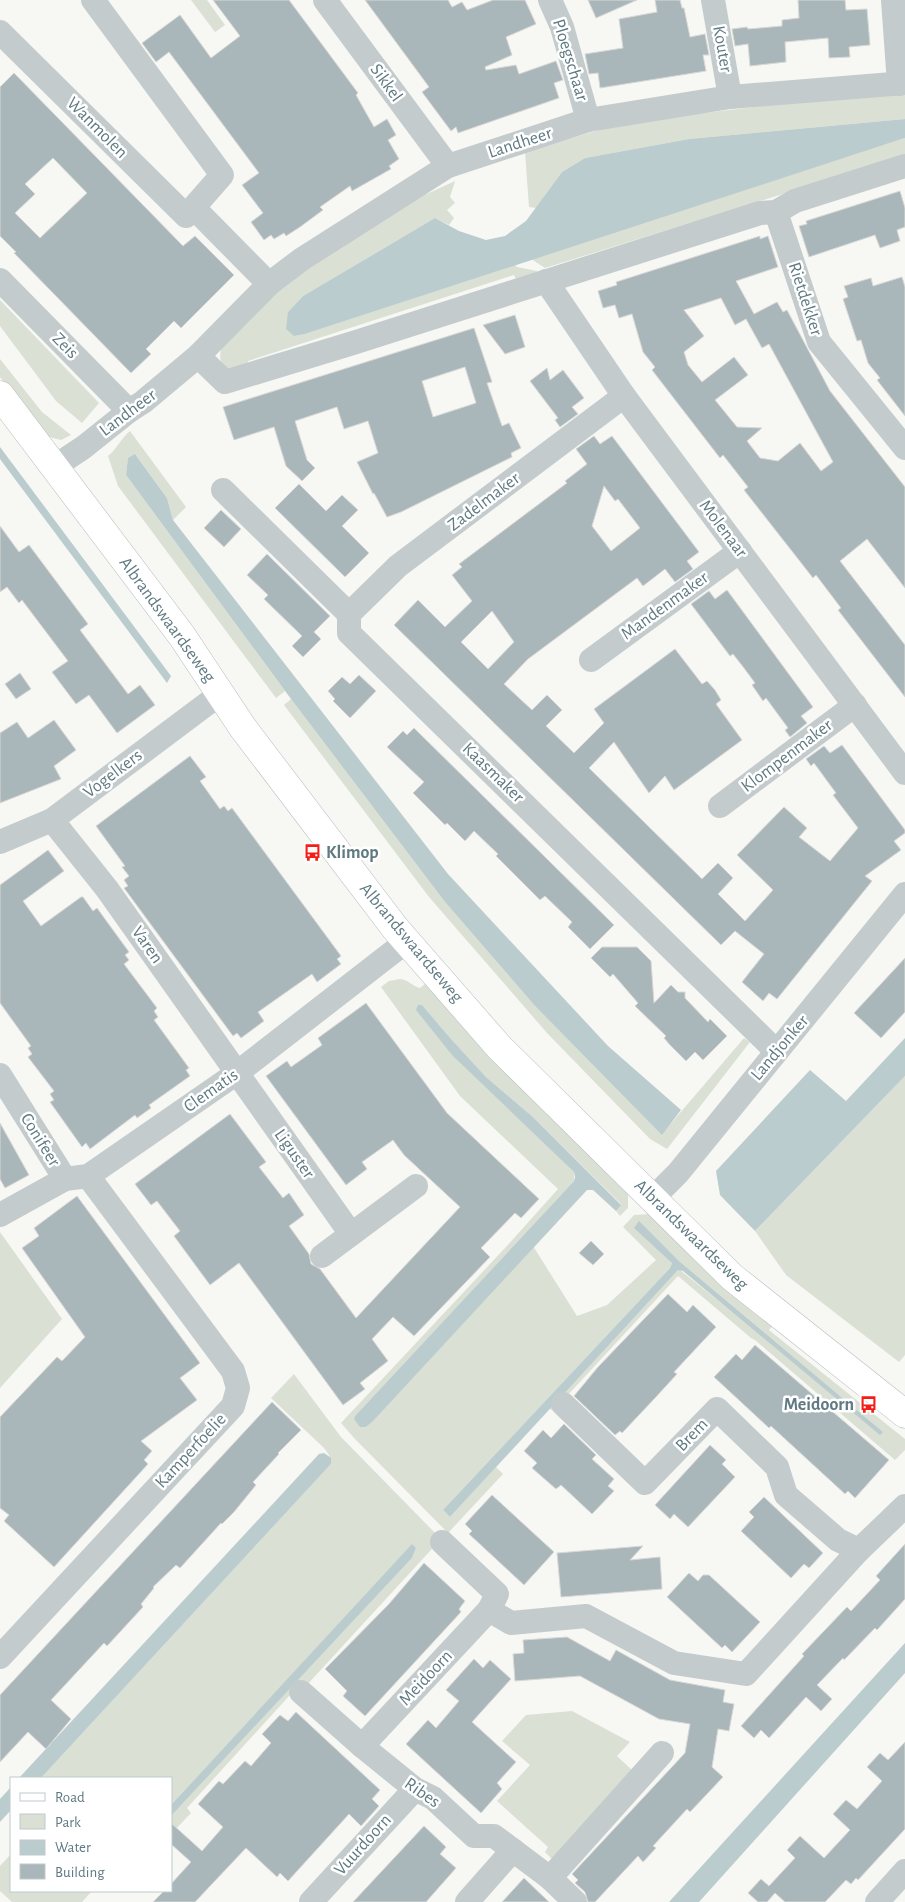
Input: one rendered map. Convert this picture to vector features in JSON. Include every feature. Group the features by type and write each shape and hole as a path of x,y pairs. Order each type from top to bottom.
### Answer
{"street":[{"path":"94,0 222,175 194,208 269,284"},
{"name":"Sikkel","path":"325,0 448,166"},
{"name":"Ploegschaar","path":"550,0 562,27 588,120"},
{"name":"Kouter","path":"714,0 730,97"},
{"path":"892,0 902,83"},
{"name":"Wanmolen","path":"0,32 186,216 194,208"},
{"name":"Landheer","path":"54,467 84,447 143,402 198,356 269,284 302,259 448,166 588,120 730,97 902,83"},
{"path":"198,356 225,382 760,213 776,212 795,201 905,166"},
{"name":"Rietdekker","path":"776,212 818,342 905,448"},
{"name":"Zeis","path":"0,280 129,411"},
{"name":"Molenaar","path":"546,281 624,396 905,773"},
{"name":"Albrandswaardseweg","path":"0,395 182,636 242,728 407,942 499,1047 732,1277 905,1414"},
{"name":"Zadelmaker","path":"349,614 398,566 624,396"},
{"path":"223,490 349,614"},
{"name":"Mandenmaker","path":"591,660 740,552"},
{"name":"Kaasmaker","path":"349,614 349,633 776,1051"},
{"name":"Vogelkers","path":"0,842 52,820 220,694"},
{"name":"Klompenmaker","path":"720,806 855,705"},
{"name":"Varen","path":"52,820 107,889 237,1073"},
{"name":"Landjonker","path":"652,1199 678,1174 905,894"},
{"name":"Clematis","path":"0,1215 76,1177 237,1073 407,942"},
{"name":"Liguster","path":"237,1073 351,1234"},
{"name":"Conifeer","path":"0,1075 76,1177"},
{"name":"Kamperfoelie","path":"0,1657 233,1406 238,1388 233,1371 76,1177"},
{"path":"322,1256 416,1186"},
{"name":"Brem","path":"563,1404 644,1483 717,1409 777,1467 786,1495 838,1540 859,1550"},
{"path":"442,1542 497,1594 489,1610 511,1623 586,1616 674,1663 746,1674 859,1550 905,1506"},
{"name":"Meidoorn","path":"362,1746 489,1610"},
{"name":"Ribes","path":"301,1692 362,1746 415,1789 433,1798 474,1836 494,1836 550,1878 575,1902"},
{"path":"550,1878 662,1753"},
{"name":"Vuurdoorn","path":"311,1902 415,1789"},
{"path":"467,1902 513,1850"},
{"path":"877,1902 905,1871"}],"green space":[{"path":"191,0 207,0 225,25 215,32"},
{"path":"905,92 905,119 689,139 585,158 562,172 536,208 529,207 525,152 602,129 646,120 779,104"},
{"path":"905,138 905,156 545,268 531,259"},
{"path":"455,181 450,197 455,203 447,210 454,218 449,225 435,218 303,296 288,312 294,336 515,265 537,271 541,277 517,282 514,275 248,361 249,368 228,370 222,364 220,358 223,343 281,283 405,204"},
{"path":"0,300 99,403 82,423 56,401 0,326"},
{"path":"0,359 42,412 71,435 61,440 45,436 0,377"},
{"path":"130,431 186,507 173,520 167,498 136,455 128,458 126,475 285,691 276,698 118,486 108,456"},
{"path":"291,699 445,902 535,1006 662,1134 744,1038 750,1042 667,1149 650,1139 547,1033 429,897 284,705"},
{"path":"400,979 420,988 425,984 628,1192 628,1208 620,1216 616,1211 621,1204 533,1117 486,1077 422,1005 418,1005 574,1172 574,1181 354,1419 366,1427 533,1246 577,1316 607,1305 656,1260 623,1227 634,1215 650,1214 773,1325 769,1330 905,1439 905,1450 895,1460 678,1276 553,1411 549,1408 680,1270 883,1432 679,1261 639,1222 672,1263 670,1268 443,1510 450,1517 496,1467 503,1474 448,1533 341,1423 558,1189 460,1096 381,987 389,981"},
{"path":"905,1076 905,1355 899,1362 786,1275 755,1231"},
{"path":"0,1232 62,1319 0,1388"},
{"path":"294,1374 341,1437 441,1539 295,1698 290,1695 187,1808 191,1813 172,1833 172,1815 412,1558 416,1548 412,1545 172,1804 172,1777 42,1777 331,1464 329,1455 324,1448 271,1398"},
{"path":"572,1711 630,1742 617,1756 633,1771 552,1859 545,1852 548,1847 497,1801 530,1765 502,1741 526,1715"},
{"path":"10,1855 10,1892 91,1892 82,1902 12,1902 0,1891 0,1866"}],"water":[{"path":"905,119 905,138 305,334 294,336 286,329 288,312 303,296 435,218 459,231 486,240 505,236 526,221 562,172 585,158 689,139"},
{"path":"0,447 171,676 167,683 0,459"},
{"path":"135,454 167,498 173,520 448,874 608,1046 681,1110 662,1135 535,1006 445,902 291,699 126,475 128,458"},
{"path":"418,1005 422,1005 486,1077 533,1117 621,1205 616,1211 593,1190 587,1190 373,1421 366,1427 360,1427 354,1419 355,1416 574,1181 575,1177 574,1172 452,1055 416,1010"},
{"path":"905,1038 905,1076 755,1231 720,1195 716,1171 810,1070 846,1101"},
{"path":"639,1221 679,1261 883,1432 880,1435 683,1271 678,1270 450,1517 443,1510 670,1268 672,1263 634,1228"},
{"path":"324,1453 331,1458 331,1464 42,1777 20,1777 319,1454"},
{"path":"412,1544 416,1548 412,1558 172,1815 172,1804"},
{"path":"905,1643 905,1673 699,1902 669,1902"},
{"path":"10,1788 10,1811 0,1822 0,1799"}],"building":[{"path":"213,0 289,0 358,93 356,95 374,127 387,119 396,135 388,140 399,159 389,166 391,169 352,191 350,186 320,207 323,210 286,236 284,233 274,239 271,235 264,240 251,222 263,213 242,185 259,173 169,52 156,62 142,43 180,15 211,58 240,36"},
{"path":"365,0 448,0 452,7 462,2 467,10 493,0 525,0 536,24 506,37 512,55 485,67 486,70 516,65 519,74 556,61 563,80 554,83 559,98 458,133 456,127 451,131 422,92 429,87"},
{"path":"588,0 637,0 596,18"},
{"path":"655,0 680,0 682,8 684,8 690,37 705,34 709,55 703,55 706,71 600,88 598,73 589,74 585,54 623,48 619,19 657,12"},
{"path":"798,0 845,0 846,10 867,9 870,45 849,47 850,57 829,58 828,38 785,42 786,62 750,66 748,44 735,46 732,29 782,26 782,20 799,18"},
{"path":"14,73 183,246 195,236 234,275 181,328 174,321 146,349 151,354 131,373 14,253 16,252 0,236 0,87","holes":["53,158 87,193 40,238 15,213 35,194 25,184"]},
{"path":"900,191 905,208 905,227 897,230 900,241 880,248 875,235 809,257 799,226 807,224 806,221"},
{"path":"760,236 760,239 768,236 778,267 736,281 754,314 777,302 783,312 787,310 830,391 905,487 905,588 867,539 840,561 905,645 905,697 838,610 841,608 816,575 813,578 744,490 748,487 723,455 720,458 652,370 655,367 643,352 632,314 619,318 615,305 603,308 598,291 617,285 616,282","holes":["721,298 735,325 746,319 762,348 769,344 833,462 821,471 800,443 778,461 760,458 747,441 762,428 737,427 715,400 748,375 734,357 702,382 688,365 684,352 704,336 684,310"]},
{"path":"902,277 905,287 905,416 877,380 880,378 868,363 861,340 857,341 843,299 848,297 844,286 871,278 873,286"},
{"path":"515,315 525,347 505,354 483,325"},
{"path":"474,328 492,382 487,383 502,426 509,423 521,448 511,453 512,457 401,512 387,517 357,462 378,453 368,421 344,429 337,407 295,421 307,460 315,468 302,481 286,466 274,427 234,440 223,407","holes":["465,367 476,403 433,417 422,381"]},
{"path":"547,368 550,380 563,370 584,398 572,407 578,414 560,427 555,420 558,418 530,381"},
{"path":"594,436 600,444 612,436 699,552 687,561 693,569 675,582 665,569 643,586 637,578 528,659 504,684 532,710 547,695 562,710 546,726 574,753 604,723 594,709 675,649 702,684 707,681 715,690 721,700 716,704 742,740 674,790 665,776 649,793 614,742 589,768 702,879 718,863 733,878 718,894 745,921 773,890 737,855 784,807 807,828 799,837 830,861 858,828 833,795 836,793 814,763 811,766 806,759 824,746 830,753 842,745 905,830 905,833 894,841 901,850 865,876 872,881 777,999 769,993 763,1001 742,982 764,954 735,931 721,945 394,625 418,600 445,627 472,601 452,575 462,567 459,564 567,483 565,481 587,464 576,449","holes":["604,486 615,501 618,499 640,528 611,551 592,526","492,611 514,642 488,669 461,642"]},
{"path":"299,484 326,511 342,495 358,510 342,526 369,553 345,577 275,508"},
{"path":"221,510 241,529 224,547 204,528"},
{"path":"0,526 19,552 29,545 88,624 80,630 128,694 140,685 155,705 117,733 89,695 76,704 52,672 68,661 22,600 19,603 7,587 0,592"},
{"path":"267,554 330,616 314,632 321,639 303,657 292,646 302,636 264,599 268,595 247,575"},
{"path":"727,590 813,707 801,716 807,723 790,737 785,730 788,728 766,698 763,701 752,685 755,683 744,668 733,654 730,656 691,604 709,591 715,599"},
{"path":"20,673 31,689 16,699 5,684"},
{"path":"359,675 376,691 350,718 333,701 335,699 328,691 342,677 350,684"},
{"path":"54,720 76,750 54,766 61,779 0,803 0,733 17,722 28,738"},
{"path":"414,728 614,925 590,949 568,927 572,922 545,896 540,900 474,831 465,841 447,823 445,825 413,793 424,782 387,747 403,731 407,735"},
{"path":"190,756 206,777 200,781 220,809 224,806 228,811 232,808 341,956 337,959 341,964 317,982 312,974 258,1012 264,1021 241,1038 237,1033 233,1036 124,888 128,886 124,880 129,876 122,867 125,866 96,826"},
{"path":"48,850 64,871 23,901 41,926 81,897 83,897 93,911 97,908 129,952 125,955 129,960 124,964 157,1008 154,1011 158,1017 154,1020 189,1068 186,1070 190,1076 149,1105 151,1108 137,1118 135,1115 90,1149 86,1143 82,1147 50,1102 54,1100 50,1094 54,1091 28,1057 32,1054 28,1048 31,1046 0,1003 0,885"},
{"path":"602,947 637,947 651,961 654,1003 671,985 678,992 685,992 685,998 708,1022 710,1019 727,1036 703,1060 695,1052 686,1061 664,1038 666,1036 635,1006 638,1003 613,974 610,977 591,958"},
{"path":"905,958 905,1012 881,1038 854,1013"},
{"path":"366,1003 447,1113 539,1199 521,1218 515,1213 481,1248 490,1257 414,1336 393,1317 372,1339 388,1361 360,1383 365,1389 343,1405 239,1263 210,1285 174,1236 180,1231 157,1201 151,1205 135,1184 230,1114 266,1162 259,1167 283,1198 289,1193 304,1215 289,1226 309,1254 311,1264 320,1269 356,1318 460,1207 404,1155 393,1140 362,1162 367,1169 346,1185 266,1076 287,1061 291,1067 322,1045 318,1038"},
{"path":"0,1123 29,1175 5,1188 0,1179"},
{"path":"77,1196 200,1363 180,1378 197,1400 141,1441 152,1451 144,1460 148,1464 54,1567 4,1521 9,1515 0,1508 0,1417 57,1357 62,1361 85,1337 22,1248 39,1236 34,1228"},
{"path":"591,1241 604,1254 593,1265 579,1253"},
{"path":"668,1294 687,1312 693,1305 716,1327 674,1372 677,1374 655,1398 622,1433 620,1431 615,1435 574,1396 598,1367"},
{"path":"755,1345 889,1460 855,1498 848,1491 845,1494 714,1377 736,1354 742,1360"},
{"path":"272,1402 301,1430 253,1482 256,1485 234,1512 221,1523 180,1568 176,1565 153,1587 141,1604 143,1607 107,1646 104,1643 51,1700 71,1719 46,1749 28,1732 0,1762 0,1695"},
{"path":"564,1424 596,1455 592,1459 614,1479 608,1486 614,1491 592,1514 561,1485 556,1489 532,1468 537,1463 524,1451 543,1430 551,1438"},
{"path":"710,1445 726,1460 722,1464 735,1477 688,1527 674,1514 670,1519 655,1505"},
{"path":"492,1495 554,1552 524,1585 469,1534 472,1531 465,1524"},
{"path":"764,1497 823,1553 809,1568 804,1564 791,1578 741,1531 754,1517 749,1512"},
{"path":"905,1544 905,1599 877,1630 875,1628 817,1685 832,1699 821,1711 806,1697 769,1738 761,1730 754,1738 741,1726 804,1656 802,1654 847,1607 851,1611 880,1580 876,1576"},
{"path":"643,1546 630,1560 660,1557 662,1589 561,1597 557,1553"},
{"path":"424,1563 465,1601 459,1609 461,1612 365,1716 343,1696 347,1691 325,1669 389,1604"},
{"path":"689,1573 698,1581 703,1575 709,1575 760,1622 732,1652 725,1645 722,1648 667,1597"},
{"path":"567,1637 610,1661 616,1650 670,1680 725,1690 723,1702 734,1704 729,1731 718,1729 712,1767 723,1777 690,1812 687,1809 653,1846 656,1848 643,1862 638,1856 595,1902 588,1902 585,1892 575,1883 578,1880 572,1874 685,1753 690,1724 659,1719 580,1676 515,1681 513,1654 524,1653 523,1640"},
{"path":"474,1659 483,1668 490,1660 511,1679 472,1722 516,1762 497,1783 502,1789 481,1813 406,1744 428,1720 436,1728 459,1701 446,1690"},
{"path":"296,1712 380,1790 372,1799 379,1806 361,1826 349,1814 288,1881 280,1873 277,1877 246,1848 195,1902 153,1902 163,1892 172,1892 172,1883 191,1862 172,1845 172,1824 202,1851 223,1827 198,1804 219,1781 223,1784 245,1761 251,1766 271,1743 262,1734 280,1715 288,1721"},
{"path":"905,1742 905,1829 858,1880 856,1878 851,1884 846,1880 825,1902 785,1902 775,1893 767,1902 758,1902 748,1893 761,1879 769,1886 795,1858 787,1850 800,1836 824,1858 850,1830 833,1814 846,1800 857,1809 882,1781 867,1767 880,1753 888,1760"},
{"path":"424,1826 446,1847 440,1854 456,1868 426,1902 353,1902"},
{"path":"524,1878 549,1902 502,1902"}],"place":[{"name":"Klimop","path":"312,853"},
{"name":"Meidoorn","path":"868,1405"}]}
